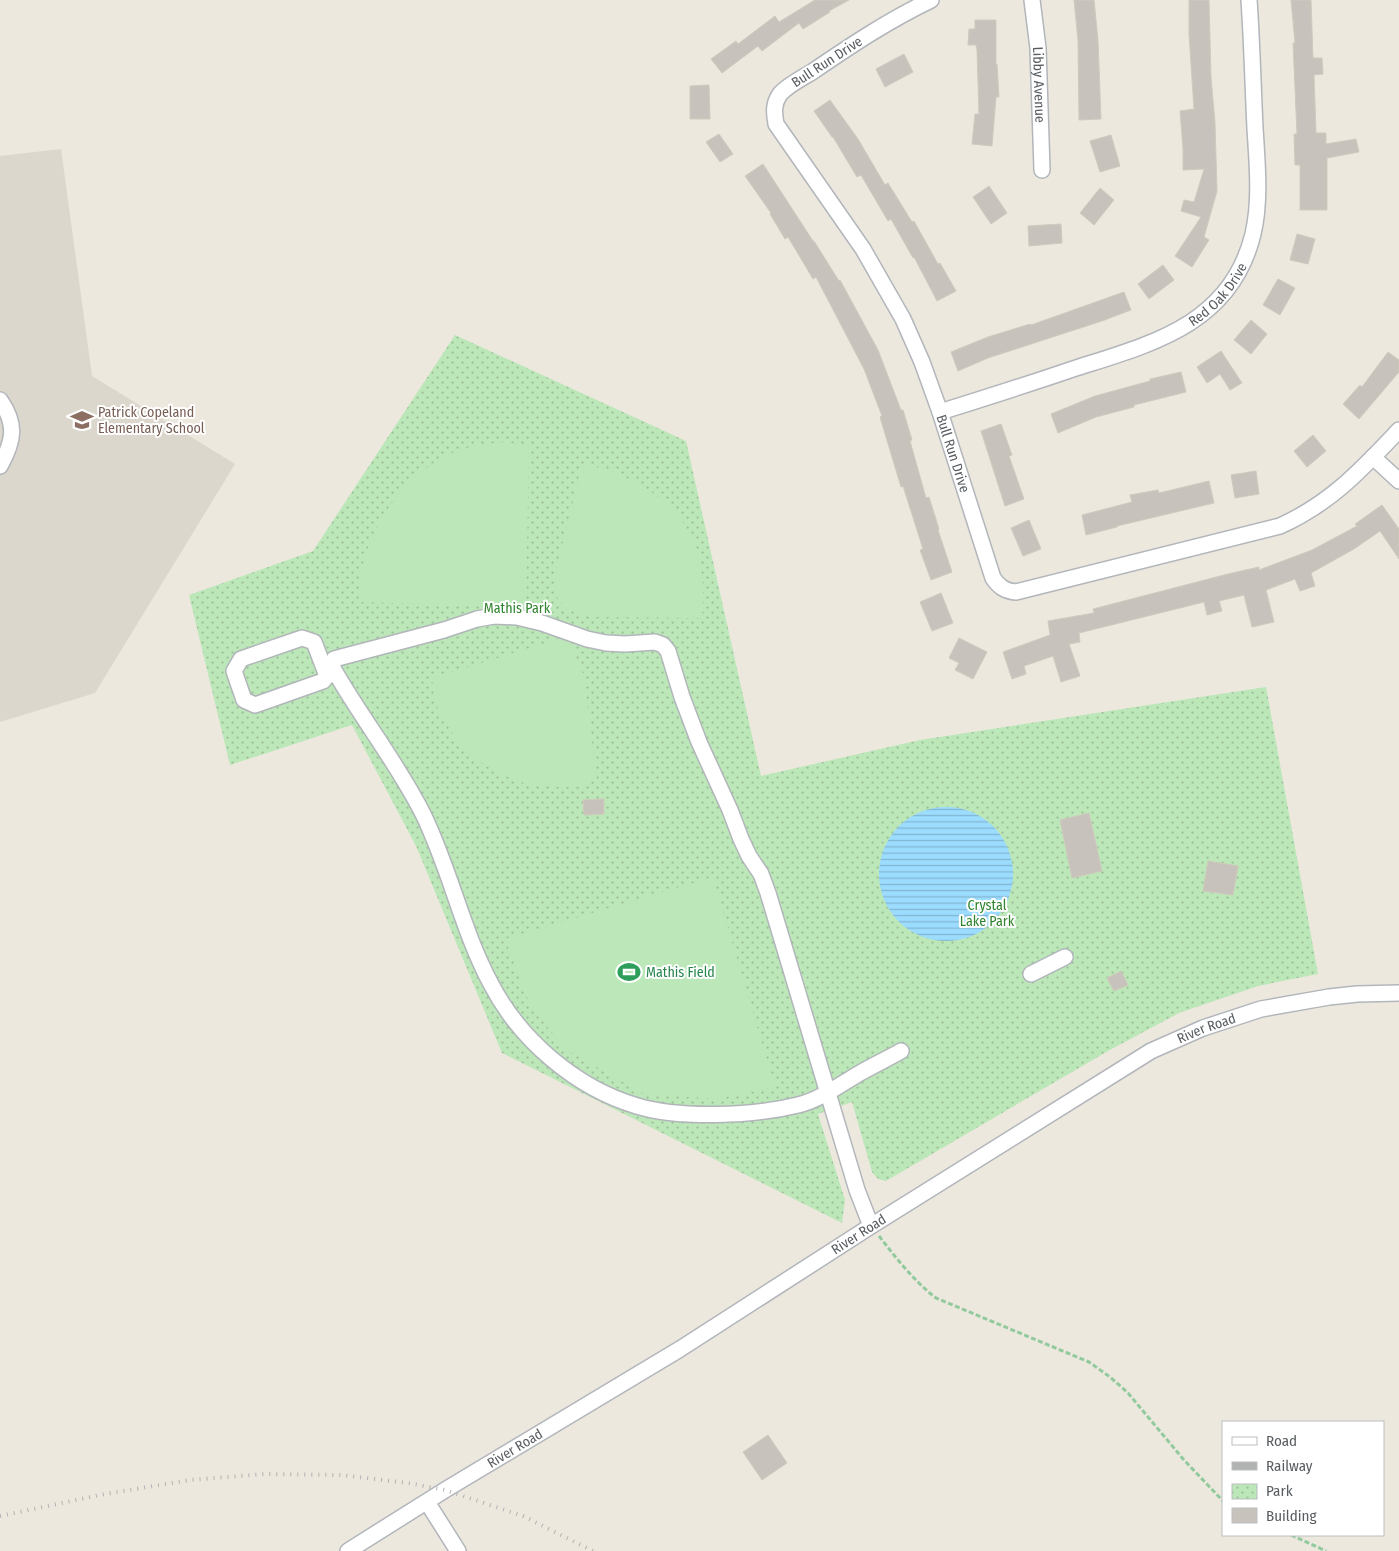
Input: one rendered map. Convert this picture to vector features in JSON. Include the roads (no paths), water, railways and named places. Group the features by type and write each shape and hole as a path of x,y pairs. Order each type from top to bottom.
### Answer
{"street":[{"name":"Bull Run Drive","path":"931,0 908,11 867,36 785,90 775,103 774,114 776,124 863,249 903,319 922,362 940,412 993,578 998,586 1007,591 1016,592 1280,526 1302,516 1324,502 1351,480 1399,430"},
{"name":"Libby Avenue","path":"1032,0 1038,48 1042,170"},
{"name":"Red Oak Drive","path":"940,412 1017,388 1165,337 1194,321 1226,291 1238,272 1247,252 1256,212 1256,149 1249,0"},
{"path":"0,400 7,410 12,423 12,437 9,450 0,466"},
{"path":"1374,457 1399,481"},
{"path":"871,1226 857,1190 828,1092 768,893 761,874 741,839 699,742 682,697 668,651 663,645 655,642 606,643 587,639 542,622 517,617 494,616 339,656 328,665 327,676 324,681 255,705 244,700 234,672 240,659 302,638 314,642 328,665 334,670 353,703 408,786 424,816 439,850 467,932 491,984 510,1015 535,1044 556,1063 592,1087 638,1107 664,1112 714,1115 744,1113 799,1105 828,1092 901,1051"},
{"path":"1031,974 1065,956"},
{"name":"River Road","path":"348,1551 680,1349 871,1226 1134,1061 1176,1039 1233,1017 1285,1004 1357,994 1399,993"},
{"path":"427,1502 458,1551"}],"water":[{"path":"946,807 972,812 983,818 993,827 1002,837 1008,848 1013,874 1008,900 1002,911 993,921 983,930 972,936 946,941 920,936 909,930 899,921 890,911 884,900 879,874 884,848 890,837 899,827 909,818 920,812"}],"railway":[{"path":"0,1516 105,1494 190,1480 264,1474 341,1475 408,1483 445,1490 523,1516 593,1551"}],"place":[{"name":"Patrick Copeland Elementary School","path":"82,420"},
{"name":"Mathis Field","path":"629,972"}],"park label":[{"name":"Mathis Park","path":"517,608"},
{"name":"Crystal Lake Park","path":"987,914"}]}
